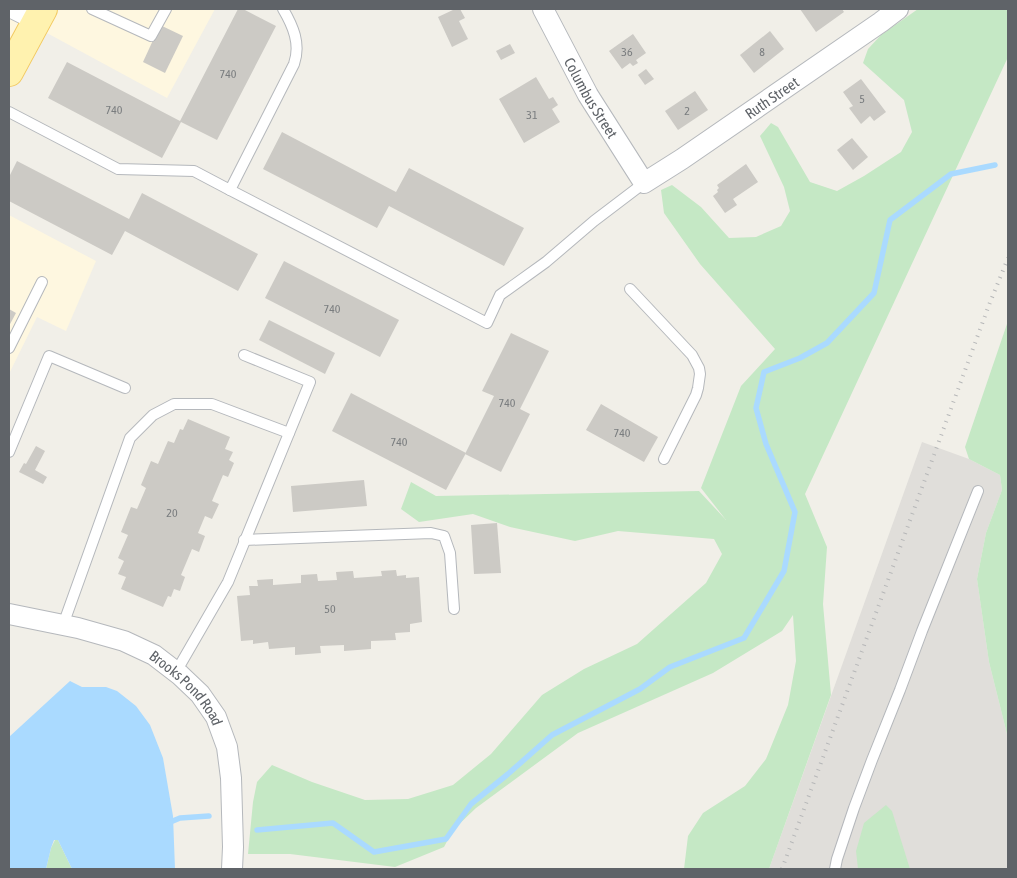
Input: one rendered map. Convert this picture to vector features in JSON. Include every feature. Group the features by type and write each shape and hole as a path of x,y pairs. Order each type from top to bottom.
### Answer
{"main road":[{"path":"9,72 31,13"}],"street":[{"name":"Columbus Street","path":"543,9 588,95 644,184"},
{"name":"Ruth Street","path":"644,184 898,9"},
{"name":"Brooks Pond Road","path":"9,614 63,625 124,641 154,655 200,694 216,717 227,746 231,778 232,869"}],"lane":[{"path":"92,9 111,12 151,36 166,9"},
{"path":"230,190 296,58 297,42 283,9"},
{"path":"9,112 118,169 194,171 487,323 500,296 644,184"},
{"path":"9,348 42,282"},
{"path":"630,289 692,354 699,368 700,382 696,395 664,459"},
{"path":"176,672 228,582 310,382 244,355"},
{"path":"9,452 13,429 49,356 125,388"},
{"path":"63,625 130,438 153,415 174,404 212,404 289,433"},
{"path":"835,869 854,808 872,760 978,491"},
{"path":"244,540 431,533 444,536 450,553 454,609"}],"shaded area":[{"path":"9,9 215,9 167,98 34,26 9,72"},
{"path":"9,215 96,261 66,331 37,317 9,374"},
{"path":"922,442 969,459 1000,475 1002,490 986,533 977,579 989,662 1008,738 1008,869 769,869"}],"green space":[{"path":"918,9 1008,9 1008,57 805,494 827,547 823,604 831,695 769,869 684,869 688,836 703,813 745,786 766,759 788,705 796,661 793,615 782,631 713,673 578,733 476,808 453,830 444,847 395,867 290,854 248,854 257,782 272,765 312,782 365,800 408,799 453,785 491,754 542,695 584,669 637,644 706,583 722,554 714,539 618,531 575,541 510,527 473,514 419,522 401,509 411,482 436,496 699,491 726,520 701,488 741,386 775,349 700,264 664,213 661,190 672,185 701,207 729,238 756,237 781,226 790,211 784,187 760,136 771,123 778,127 810,182 837,191 901,152 912,132 904,100 863,63 868,49 881,35"},
{"path":"1008,321 1008,738 989,662 977,579 986,533 1002,490 1000,475 969,459 965,447"},
{"path":"886,805 892,811 910,869 858,869 856,851 864,823"},
{"path":"55,840 58,840 72,869 46,869"}],"water":[{"path":"70,681 82,687 106,687 117,691 136,706 150,725 163,758 173,816 175,869 72,869 58,840 54,840 46,869 9,869 9,737"}],"building":[{"path":"238,9 243,9 276,26 217,140 181,122 162,158 48,98 67,62 180,121"},
{"path":"455,9 460,9 465,18 459,21 468,39 452,47 438,17"},
{"path":"800,9 842,9 844,12 816,32"},
{"path":"160,25 183,36 165,73 143,62"},
{"path":"770,31 784,49 754,73 740,55"},
{"path":"633,34 646,53 636,60 638,63 633,66 630,63 622,69 609,51"},
{"path":"510,44 515,53 501,60 496,51"},
{"path":"646,69 654,79 645,85 638,75"},
{"path":"536,77 549,99 553,97 558,105 552,109 560,122 524,143 499,99"},
{"path":"861,79 886,112 874,121 870,116 861,124 849,108 853,106 843,92"},
{"path":"695,91 708,110 678,130 665,111"},
{"path":"282,132 396,192 409,168 524,228 504,266 389,206 377,228 263,169"},
{"path":"852,138 868,157 853,170 837,150"},
{"path":"17,161 129,219 142,193 258,254 238,291 125,231 112,255 9,201 9,177"},
{"path":"746,164 758,182 733,199 737,205 725,213 713,196 718,192 719,188 717,185"},
{"path":"284,261 399,320 380,357 265,298"},
{"path":"9,309 16,313 9,326"},
{"path":"269,320 335,353 325,374 259,340"},
{"path":"511,333 549,351 520,409 530,414 501,472 465,454 494,396 482,391"},
{"path":"351,393 466,453 446,490 332,431"},
{"path":"601,404 658,437 644,462 586,430"},
{"path":"188,419 230,437 225,449 233,452 229,460 234,463 228,477 223,475 212,501 219,504 212,519 205,516 198,533 205,536 199,552 192,549 181,575 185,577 180,591 174,589 171,597 168,596 163,607 121,589 126,577 118,574 124,561 118,558 128,535 121,532 131,507 137,509 146,488 141,485 151,461 158,464 168,441 174,443 180,429 183,430"},
{"path":"36,446 45,451 35,470 47,477 43,484 19,472"},
{"path":"364,480 367,506 293,512 291,486"},
{"path":"497,523 501,573 474,574 471,525"},
{"path":"396,570 397,576 406,575 406,578 419,577 422,622 410,624 410,632 395,633 396,640 371,641 371,649 344,651 344,645 320,646 321,653 295,655 295,647 269,649 268,642 253,644 253,640 241,641 237,596 250,595 249,586 258,586 257,580 273,579 273,585 301,583 301,575 317,574 318,581 337,580 336,572 353,571 354,578 382,576 381,571"}],"waterway":[{"path":"257,830 333,823 374,852 446,839 471,804 552,735 640,689 670,667 744,638 784,571 795,512 766,444 756,408 764,372 800,358 827,343 874,293 890,220 951,174 995,165"},
{"path":"168,823 180,818 209,816"}],"railway":[{"path":"782,869 989,305 1008,258"}]}
